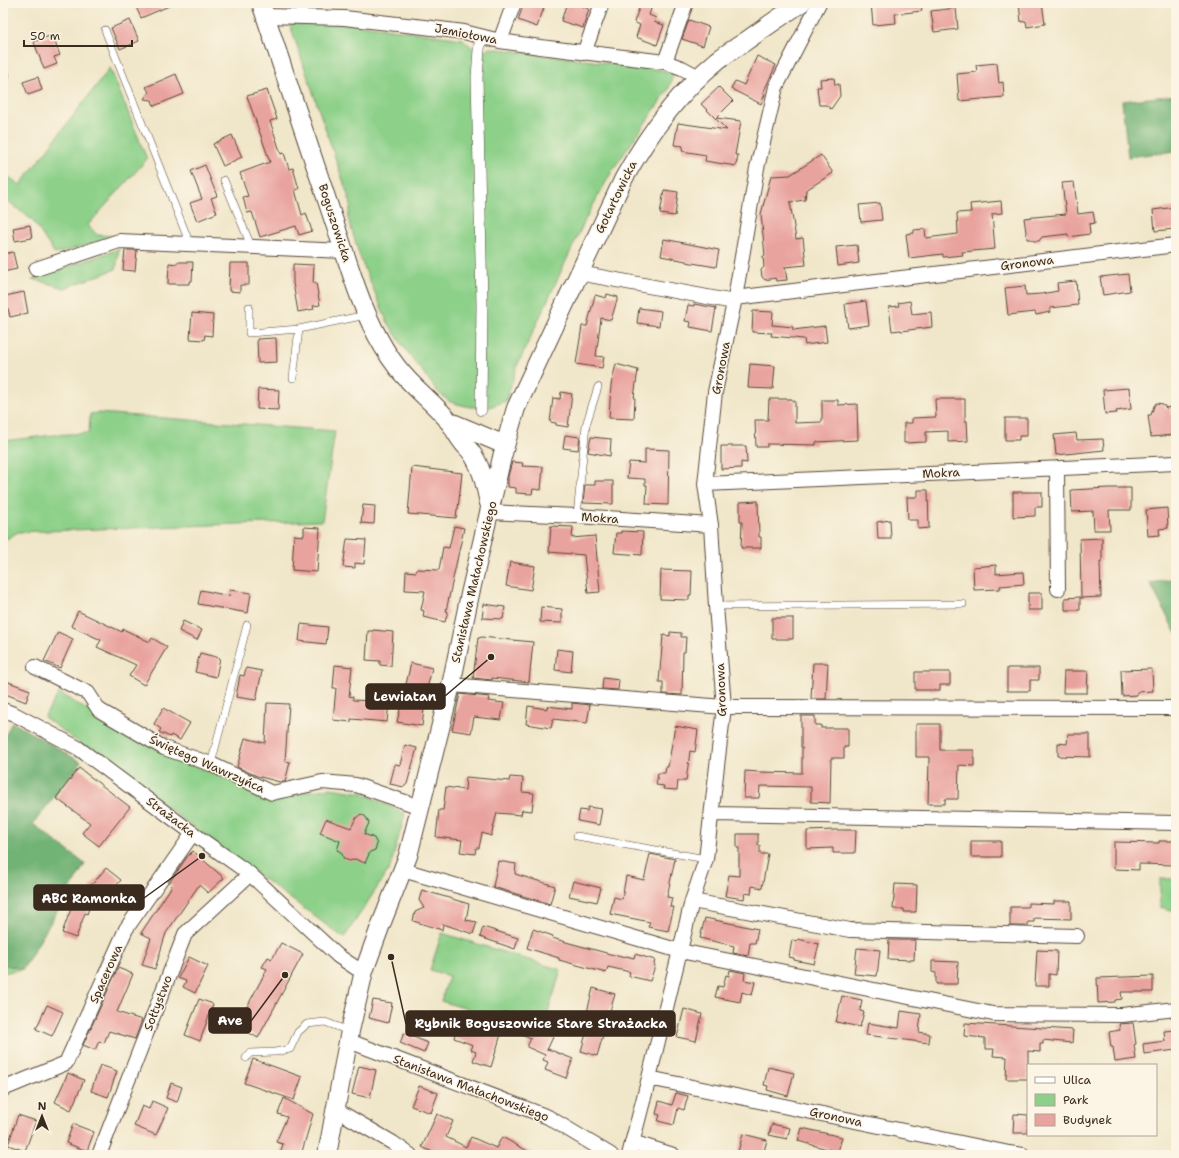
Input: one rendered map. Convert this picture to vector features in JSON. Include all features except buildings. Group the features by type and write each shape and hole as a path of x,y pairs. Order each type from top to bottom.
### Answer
{"street":[{"path":"500,41 514,3"},
{"path":"584,53 602,3"},
{"path":"665,62 686,3"},
{"name":"Gotartowicka","path":"503,451 516,408 621,184 640,150 664,116 682,94 699,77 719,59 801,3"},
{"name":"Gronowa","path":"631,1148 692,901 706,859 724,707 711,525 705,484 715,392 735,300 757,168 776,87 819,3"},
{"name":"Jemiołowa","path":"263,9 464,32 500,41 584,53 665,62 682,68 699,77"},
{"name":"Boguszowicka","path":"263,9 366,315 398,368 448,420 470,452 481,470 490,510"},
{"path":"481,36 477,77 482,304 481,410"},
{"path":"36,269 118,241 344,251"},
{"name":"Gronowa","path":"735,300 1176,245"},
{"path":"579,273 735,300"},
{"name":"Boguszowicka","path":"448,420 503,451"},
{"path":"470,452 486,457 503,451"},
{"name":"Stanisława Małachowskiego","path":"327,1155 349,1036 364,971 408,856 451,685 503,451"},
{"name":"Mokra","path":"705,484 1176,463"},
{"path":"1057,468 1058,589"},
{"name":"Mokra","path":"490,510 711,525"},
{"name":"Świętego Wawrzyńca","path":"35,667 88,693 99,710 164,748 211,764 272,793 322,782 356,785 420,807"},
{"path":"451,685 724,707 1176,708"},
{"name":"Strażacka","path":"3,710 14,714 78,748 250,874 338,956 356,968 364,971"},
{"path":"712,814 1176,823"},
{"name":"Spacerowa","path":"3,1089 66,1064 126,929 193,833"},
{"path":"403,870 680,951 993,1014 1122,1015 1176,1009"},
{"name":"Sołtystwo","path":"99,1155 185,934 250,874"},
{"path":"692,901 850,930 1077,936"},
{"name":"Stanisława Małachowskiego","path":"349,1036 548,1117 611,1155"},
{"name":"Gronowa","path":"649,1078 1022,1155"},
{"path":"335,1109 393,1143 410,1155"},
{"path":"631,1148 673,1155"}],"lane":[{"path":"104,30 189,244"},
{"path":"224,180 251,246"},
{"path":"249,307 249,333 299,329 366,315"},
{"path":"293,378 299,329"},
{"path":"578,516 586,425 598,387"},
{"path":"716,606 963,604"},
{"path":"211,764 247,625"},
{"path":"577,836 706,859"},
{"path":"246,1058 250,1053 275,1052 290,1049 298,1032 307,1024 325,1022 349,1036"}],"green space":[{"path":"289,22 347,23 463,39 472,48 478,50 491,48 661,70 674,73 668,90 612,171 586,218 517,366 506,401 489,407 470,407 450,402 438,392 403,346 387,321 361,260 348,218 351,204"},
{"path":"110,68 147,159 88,225 97,235 118,236 55,254 33,221 3,197 3,173 20,185"},
{"path":"1176,95 1176,151 1128,157 1122,101"},
{"path":"119,249 116,269 65,288 32,279"},
{"path":"98,413 335,431 322,521 18,532 3,541 3,441 54,435 89,433 90,414"},
{"path":"1176,579 1176,634 1150,583"},
{"path":"59,693 137,740 269,798 330,788 363,793 405,814 390,868 344,938 44,717"},
{"path":"12,722 81,762 33,824 85,864 23,969 3,964 3,741"},
{"path":"1160,879 1176,879 1176,911 1160,907"},
{"path":"442,933 561,970 542,1032 441,1001 449,976 430,970"},
{"path":"3,964 23,969 3,973"}],"place":[{"name":"Lewiatan","path":"491,657"},
{"name":"ABC Ramonka","path":"202,856"},
{"name":"Rybnik Boguszowice Stare Strażacka","path":"391,957"},
{"name":"Ave","path":"285,975"}]}
